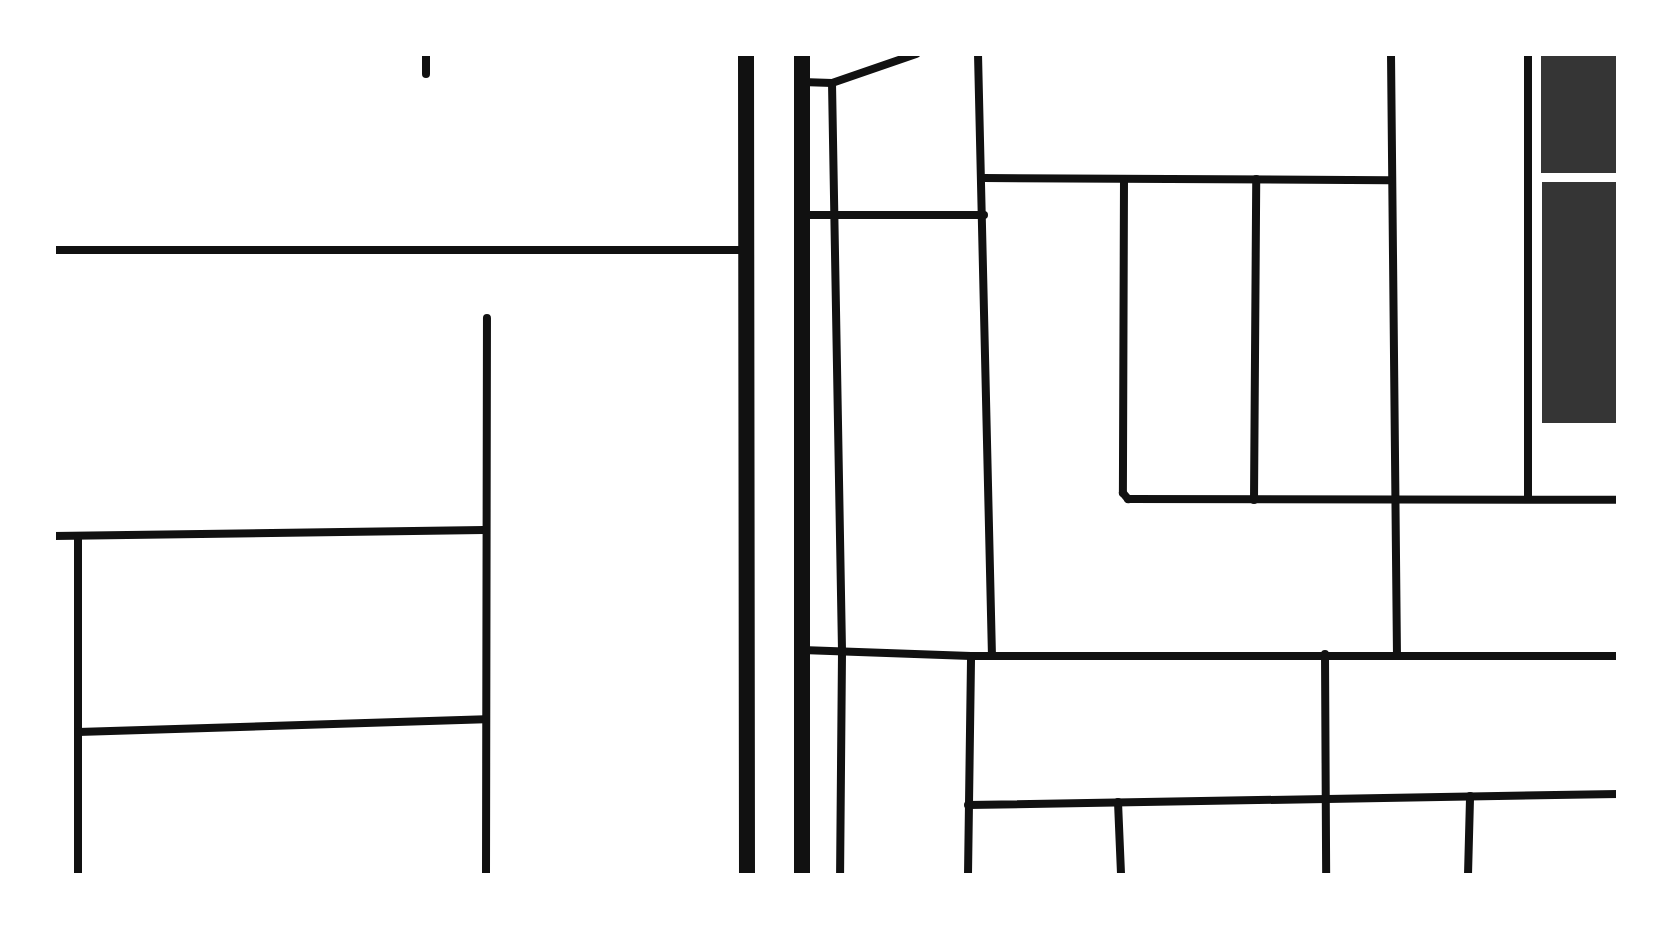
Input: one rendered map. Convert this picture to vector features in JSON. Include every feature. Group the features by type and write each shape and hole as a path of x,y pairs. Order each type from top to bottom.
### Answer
{"main road":[{"path":"746,54 747,875"},
{"path":"802,54 802,875"}],"street":[{"path":"426,54 426,74"},
{"path":"802,82 832,83 916,54"},
{"path":"978,54 992,655"},
{"path":"1391,54 1389,180 1397,654"},
{"path":"1528,54 1528,497"},
{"path":"832,83 842,653 840,875"},
{"path":"983,178 1389,180"},
{"path":"1124,179 1123,493 1134,502 1528,497 1618,500"},
{"path":"1254,500 1256,179"},
{"path":"803,215 984,215"},
{"path":"54,250 747,250"},
{"path":"486,875 484,530 487,318"},
{"path":"54,536 484,530"},
{"path":"78,536 78,875"},
{"path":"802,650 971,656 1618,656"},
{"path":"1325,654 1326,875"},
{"path":"968,875 971,656"},
{"path":"78,732 485,719"},
{"path":"968,805 1618,794"},
{"path":"1468,875 1470,796"},
{"path":"1118,802 1121,875"}],"building":[{"path":"1541,56 1618,56 1618,173 1541,173"},
{"path":"1542,182 1618,182 1618,423 1542,423"}]}
